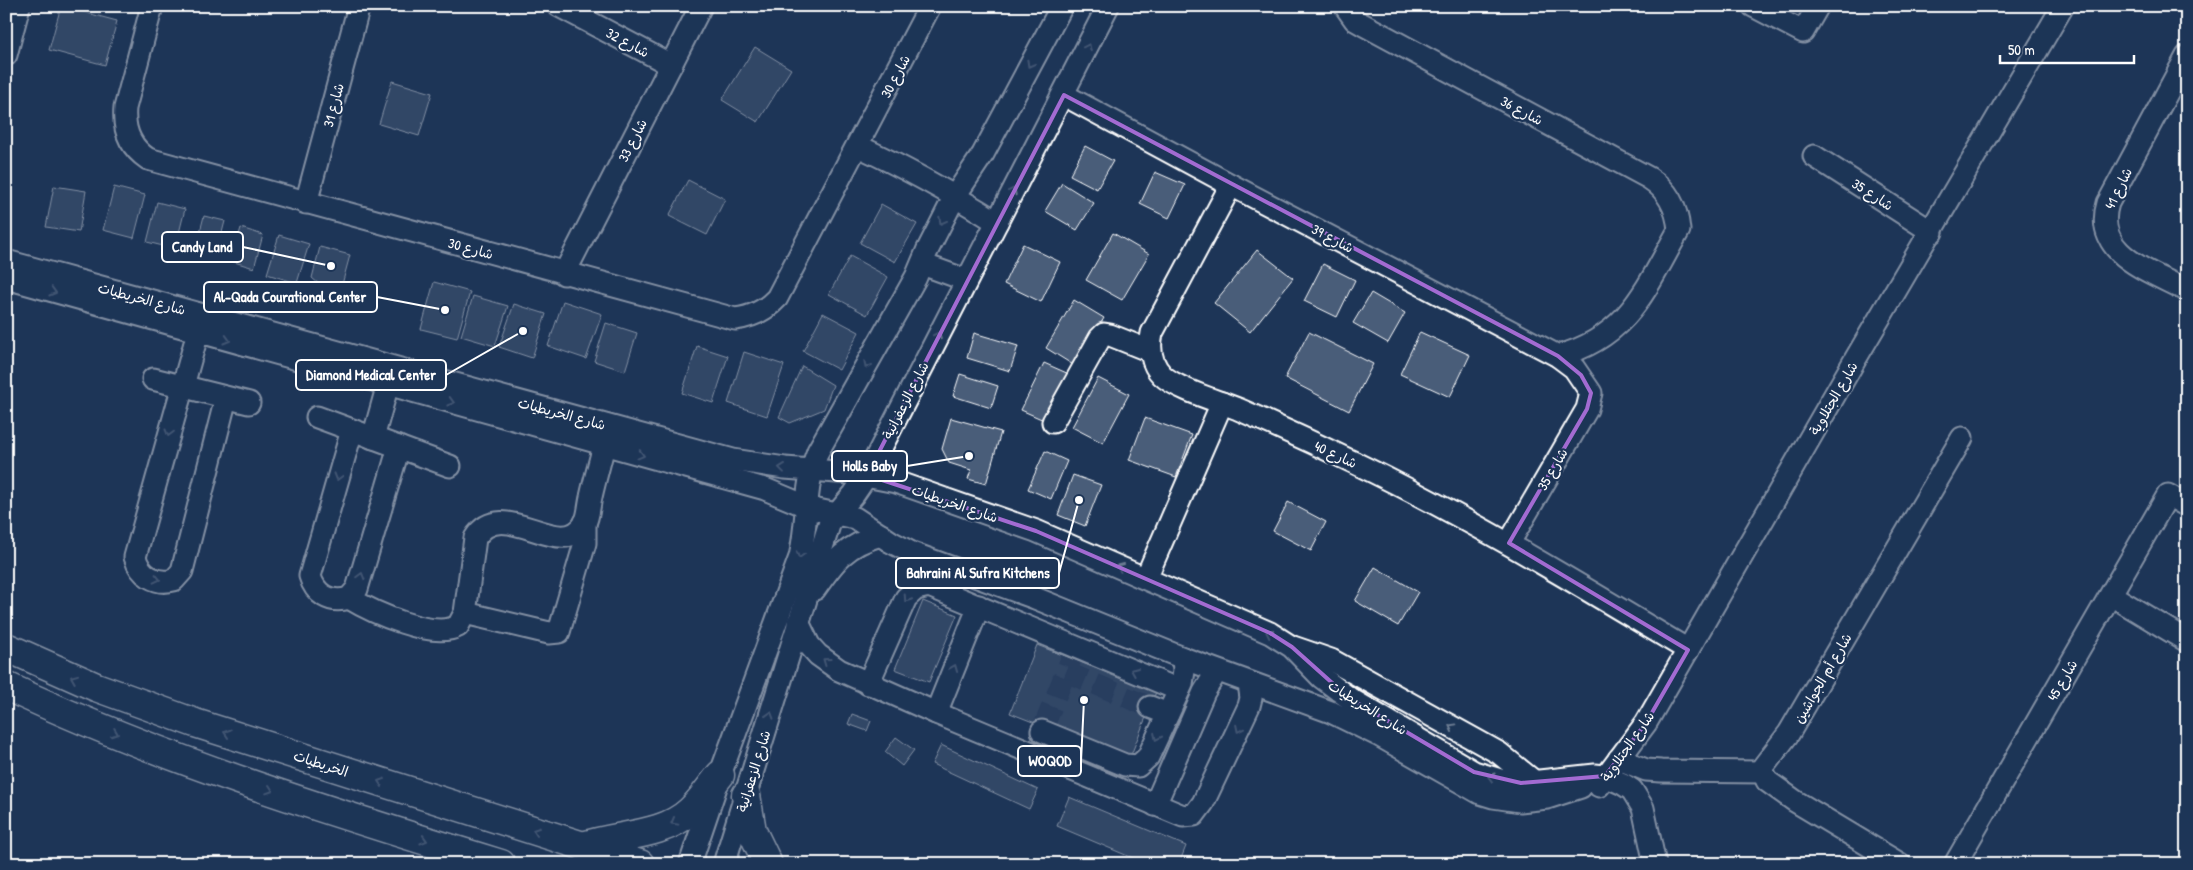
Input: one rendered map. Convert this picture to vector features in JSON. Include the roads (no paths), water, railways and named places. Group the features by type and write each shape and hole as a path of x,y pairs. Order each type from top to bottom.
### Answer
{"main road":[{"name":"الخريطيات","path":"6,647 60,672 158,710 640,864"},
{"path":"6,686 82,720 224,774 378,826 500,864"},
{"path":"583,846 608,838 646,832 670,825 690,811 720,775"},
{"path":"746,795 752,831 768,864"}],"street":[{"path":"6,55 19,6"},
{"name":"شارع 31","path":"306,204 359,6"},
{"name":"شارع 32","path":"559,6 671,64"},
{"name":"شارع 33","path":"564,274 701,6"},
{"name":"شارع 30","path":"149,8 125,108 125,128 134,146 140,153 158,163 725,317 744,318 754,315 770,305 782,290 930,6"},
{"name":"شارع الزعفرانية","path":"690,864 720,775 800,557 811,470 818,451 922,264 927,250 955,196 983,154 1062,6"},
{"name":"شارع الزعفرانية","path":"724,864 825,534 836,513 854,494 867,475 1108,6"},
{"name":"شارع 36","path":"1345,6 1355,20 1362,24 1656,183 1673,203 1679,230 1638,301 1627,316 1604,336 1587,346 1558,356"},
{"path":"1753,6 1803,32 1818,6"},
{"name":"شارع الجتلاوية","path":"1602,781 1646,723 1856,358 1932,232 2063,6"},
{"name":"شارع 41","path":"2187,56 2108,203 2104,220 2108,238 2118,252 2187,291"},
{"name":"شارع 39","path":"1064,94 1231,185 1558,356 1574,368 1591,393"},
{"path":"858,146 893,162 955,196 997,222"},
{"name":"شارع 35","path":"1814,156 1932,232"},
{"path":"1053,422 1104,334 1150,351 1152,333 1231,185"},
{"name":"شارع الخريطيات","path":"6,260 716,455 759,465 867,475 896,482 1012,522 1146,578 1270,633 1292,647 1321,677 1348,698 1474,772 1504,781 1536,783 1595,776 1602,781"},
{"path":"922,264 966,280"},
{"name":"شارع الخريطيات","path":"6,278 765,489 821,512 836,513 855,518 912,553 1035,598 1183,658 1307,702 1354,722 1469,787 1493,797 1520,801 1533,800 1602,781"},
{"path":"198,332 135,557 142,572 156,580 174,580 182,571 226,398"},
{"name":"شارع 40","path":"1150,351 1157,368 1170,381 1356,463 1509,543 1688,650"},
{"path":"153,379 249,404"},
{"path":"373,438 388,384"},
{"name":"شارع 35","path":"1509,543 1587,409 1591,393"},
{"path":"1146,578 1222,403"},
{"path":"317,417 450,466"},
{"path":"352,430 310,576 316,590 330,599 349,598 386,617 430,629 444,630 453,628 462,621 465,613 475,538 486,525 502,522 561,537 574,533 585,522"},
{"name":"شارع أم الجواشين","path":"1763,772 1765,762 1780,747 1789,733 1962,438"},
{"path":"465,613 550,633 559,632 586,543 585,522 604,445"},
{"path":"349,598 357,589 399,447"},
{"name":"شارع 45","path":"1955,864 2168,495 2187,506"},
{"path":"881,535 855,545 833,562 801,612 809,645 818,655 833,666 868,684 1178,815 1194,815 1201,808 1249,706 1251,698 1249,683"},
{"path":"868,684 902,606 910,593 916,589 929,586 979,606 1074,653 1179,690"},
{"path":"2111,595 2187,641"},
{"path":"936,713 979,606"},
{"path":"1292,647 1312,652 1331,660 1483,743 1499,753 1536,783"},
{"path":"1032,753 1042,728 1125,765 1134,767 1146,761 1159,711 1179,690 1183,678 1183,658"},
{"path":"1155,805 1204,692 1217,671"},
{"path":"1307,702 1321,677"},
{"path":"1619,759 1646,770 1763,772 1767,781 1795,801 1900,864"},
{"path":"1602,781 1628,804 1635,823 1640,864"},
{"path":"1602,781 1623,784 1632,790 1641,803 1646,818 1655,864"}],"tunnel":[{"path":"1044,726 1071,659"},
{"path":"1066,672 1150,707"}],"place":[{"name":"Candy Land","path":"331,266"},
{"name":"Al-Qada Courational Center","path":"445,310"},
{"name":"Diamond Medical Center","path":"523,331"},
{"name":"Holls Baby","path":"969,456"},
{"name":"Bahraini Al Sufra Kitchens","path":"1079,500"},
{"name":"WOQOD","path":"1084,700"}]}
